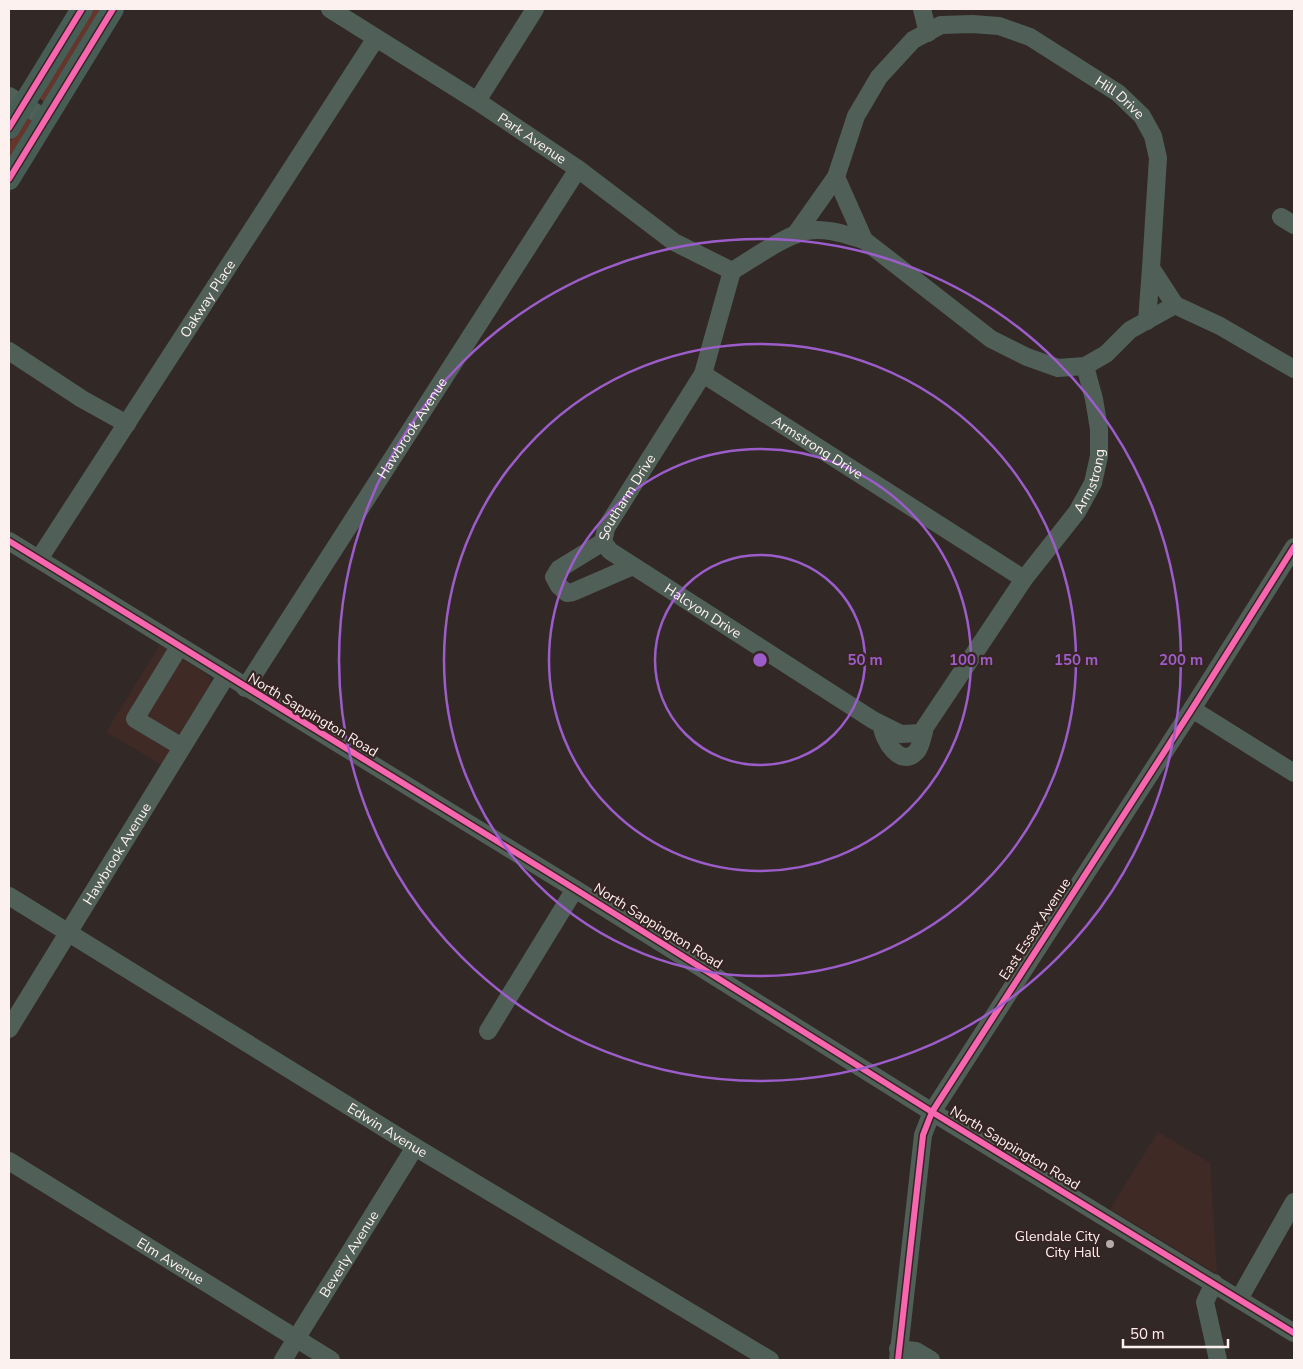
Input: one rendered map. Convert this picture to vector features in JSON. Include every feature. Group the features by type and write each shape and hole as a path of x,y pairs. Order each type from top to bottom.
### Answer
{"main road":[{"path":"9,128 16,100 82,9"},
{"path":"9,178 113,9"}],"street":[{"name":"Park Avenue","path":"330,9 477,101 578,168 674,242 732,271"},
{"path":"477,101 535,9"},
{"path":"922,9 928,33"},
{"name":"Hill Drive","path":"795,235 836,177 856,116 879,77 913,40 955,17 999,26 1030,37 1118,93 1142,116 1153,136 1158,158 1147,321"},
{"name":"Oakway Place","path":"39,559 376,38"},
{"path":"16,100 46,119"},
{"name":"Hawbrook Avenue","path":"245,688 578,168"},
{"name":"Hill Drive","path":"836,177 864,240"},
{"name":"Hill Drive","path":"732,271 795,235 808,230 840,233 864,240 991,339 1027,357 1058,368 1085,366 1106,354 1130,330 1175,305"},
{"path":"1151,268 1175,305 1220,326 1294,369"},
{"path":"703,374 732,271"},
{"path":"9,351 82,399 127,424"},
{"name":"Armstrong","path":"917,733 1024,579 1077,512 1093,483 1099,456 1099,429 1094,399 1085,366"},
{"name":"Southarm Drive","path":"633,566 567,593 559,586 554,577 559,569 603,542 606,528 703,374"},
{"name":"Armstrong Drive","path":"703,374 1024,579"},
{"name":"North Sappington Road","path":"9,542 575,889 932,1112 1294,1333"},
{"name":"Halcyon Drive","path":"603,542 610,551 882,724 901,734 917,733"},
{"name":"East Essex Avenue","path":"898,1355 923,1135 932,1112 1192,709 1294,547"},
{"path":"179,647 135,719 182,747"},
{"name":"Hawbrook Avenue","path":"9,1029 226,676"},
{"path":"1192,709 1294,773"},
{"path":"488,1031 575,889"},
{"name":"Edwin Avenue","path":"9,896 415,1147 770,1360"},
{"name":"Beverly Avenue","path":"283,1360 415,1147"},
{"name":"Elm Avenue","path":"9,1161 331,1360"},
{"path":"1239,1299 1294,1202"},
{"path":"1214,1283 1205,1302 1218,1360"},
{"path":"898,1355 916,1352 931,1360"}],"shaded area":[{"path":"91,9 106,9 44,102 38,97"},
{"path":"27,118 34,122 9,165 9,143"},
{"path":"160,645 209,676 212,685 162,765 106,732"},
{"path":"1158,1132 1210,1163 1217,1274 1110,1209"}],"cycle path":[{"path":"9,128 82,9"},
{"path":"9,179 113,9"},
{"path":"9,541 575,889 932,1112 1294,1333"},
{"path":"898,1360 923,1135 932,1112 1192,709 1294,547"}],"place":[{"name":"Glendale City City Hall","path":"1110,1244"}]}
